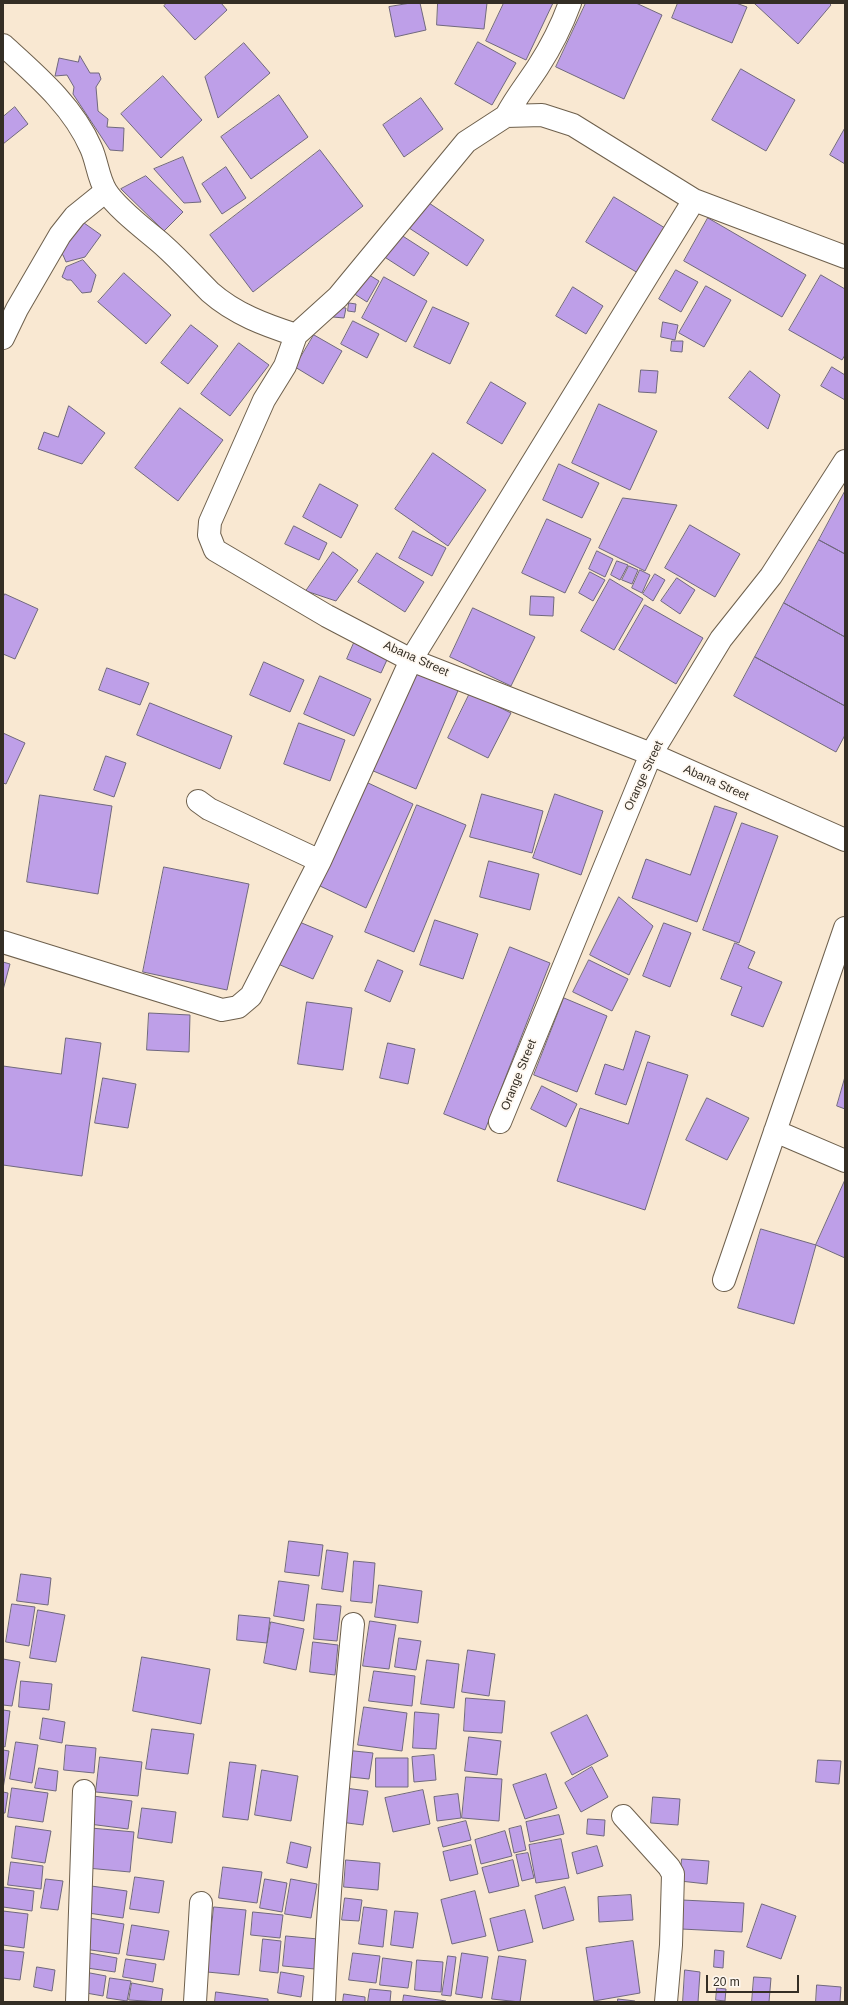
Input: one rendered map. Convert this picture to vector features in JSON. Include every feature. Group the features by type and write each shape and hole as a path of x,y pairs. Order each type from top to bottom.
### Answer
{"street":[{"path":"506,116 515,97 532,76 550,48 570,3"},
{"path":"3,45 38,76 67,108 91,147 106,191 123,210 179,259 211,292 236,310 262,324 296,335 338,297 466,142 506,116 542,115 573,125 694,200 845,258"},
{"path":"3,338 17,309 60,235 76,216 106,191"},
{"path":"3,942 197,1004 222,1010 238,1007 251,996 320,861 411,660 694,200"},
{"name":"Abana Street","path":"296,335 286,366 264,400 210,522 209,536 215,550 327,616 411,660 651,754 845,840"},
{"name":"Orange Street","path":"500,1122 651,754 721,638 771,576 845,461"},
{"path":"198,801 209,809 320,861"},
{"path":"724,1280 845,928"},
{"path":"775,1131 845,1161"},
{"path":"324,2002 327,1932 336,1809 353,1624"},
{"path":"77,2002 84,1791"},
{"path":"623,1816 669,1867 673,1874 671,1945 666,2002"},
{"path":"195,2002 201,1903"}],"building":[{"path":"167,3 221,3 227,10 195,40 164,6"},
{"path":"420,3 426,30 395,37 389,7"},
{"path":"438,3 487,3 484,29 437,25"},
{"path":"504,3 553,3 526,60 486,41"},
{"path":"586,3 636,3 662,15 624,99 556,67"},
{"path":"678,3 736,3 747,7 732,43 672,18"},
{"path":"829,3 831,5 798,44 755,4"},
{"path":"478,42 516,63 492,105 455,84"},
{"path":"244,43 270,73 218,118 205,77"},
{"path":"80,56 90,73 99,73 101,79 96,87 98,111 108,119 107,127 124,128 123,151 110,150 73,94 74,87 67,75 55,76 59,58 78,62"},
{"path":"741,69 795,100 766,151 712,120"},
{"path":"163,76 202,120 161,158 121,114"},
{"path":"279,95 308,137 251,179 221,137"},
{"path":"421,98 443,129 404,157 383,125"},
{"path":"15,107 28,124 3,144 3,117"},
{"path":"845,128 845,164 830,155"},
{"path":"320,150 363,206 253,292 210,235"},
{"path":"183,157 201,202 184,203 154,169"},
{"path":"226,167 246,198 222,214 202,184"},
{"path":"146,176 183,212 164,231 121,189"},
{"path":"614,197 665,228 638,273 586,242"},
{"path":"423,199 484,240 467,266 406,226"},
{"path":"77,218 101,235 85,257 66,262 63,255 55,250"},
{"path":"708,218 806,275 782,317 684,261"},
{"path":"398,233 429,253 414,276 383,256"},
{"path":"83,260 96,275 91,292 82,293 71,280 67,280 62,277 66,267"},
{"path":"676,270 698,282 681,312 659,299"},
{"path":"124,273 171,315 146,344 98,302"},
{"path":"366,273 379,281 367,302 353,293"},
{"path":"821,275 845,289 845,355 842,360 789,330"},
{"path":"384,277 427,301 406,342 362,318"},
{"path":"706,286 731,300 704,347 679,333"},
{"path":"573,287 603,306 586,334 556,316"},
{"path":"349,303 356,304 355,312 348,311"},
{"path":"335,307 346,308 344,318 333,317"},
{"path":"433,307 469,323 450,364 414,347"},
{"path":"353,321 379,334 367,358 341,344"},
{"path":"663,322 678,325 675,340 661,337"},
{"path":"191,325 218,346 188,384 161,363"},
{"path":"314,335 342,351 323,384 295,367"},
{"path":"672,341 683,341 682,352 671,351"},
{"path":"239,343 269,365 230,416 201,394"},
{"path":"832,367 845,375 845,400 821,386"},
{"path":"641,370 658,371 656,393 639,392"},
{"path":"750,371 780,395 768,429 729,398"},
{"path":"491,382 526,403 502,444 467,423"},
{"path":"599,404 657,431 630,490 572,463"},
{"path":"69,406 105,433 82,464 38,449 44,432 58,437"},
{"path":"180,408 223,440 178,501 135,468"},
{"path":"433,453 486,490 448,546 395,509"},
{"path":"559,464 599,483 582,518 543,500"},
{"path":"320,484 358,505 341,538 303,517"},
{"path":"845,491 845,554 819,540"},
{"path":"623,498 677,505 645,571 599,548"},
{"path":"547,519 591,539 565,593 522,573"},
{"path":"690,525 740,554 715,597 665,568"},
{"path":"294,526 327,543 319,560 285,544"},
{"path":"413,531 446,548 432,576 399,558"},
{"path":"819,540 845,554 845,637 784,603"},
{"path":"597,551 613,559 605,577 589,569"},
{"path":"333,552 358,570 336,601 306,591"},
{"path":"377,553 424,582 405,612 358,582"},
{"path":"617,561 628,565 620,580 611,575"},
{"path":"629,566 638,570 632,584 622,580"},
{"path":"640,570 650,575 642,593 632,588"},
{"path":"590,572 605,580 593,601 579,593"},
{"path":"655,574 665,580 653,601 643,594"},
{"path":"677,578 695,590 680,614 661,601"},
{"path":"610,579 643,599 614,650 581,631"},
{"path":"5,594 38,609 15,659 3,654 3,598"},
{"path":"531,596 554,597 553,616 530,615"},
{"path":"784,603 845,637 845,706 755,657"},
{"path":"645,605 703,638 676,684 619,650"},
{"path":"473,608 535,637 511,686 450,657"},
{"path":"357,636 391,651 381,673 347,659"},
{"path":"755,657 845,706 845,735 836,752 734,696"},
{"path":"264,662 304,680 290,712 250,695"},
{"path":"415,667 460,686 416,789 371,770"},
{"path":"107,668 149,683 140,705 99,690"},
{"path":"320,676 371,699 354,736 304,714"},
{"path":"470,693 511,713 488,758 448,738"},
{"path":"150,703 232,736 220,769 137,735"},
{"path":"299,723 345,740 330,781 284,764"},
{"path":"3,733 25,743 6,784 3,783"},
{"path":"106,756 126,763 114,797 94,790"},
{"path":"366,782 413,804 366,908 318,885"},
{"path":"482,794 543,811 532,853 470,837"},
{"path":"555,794 603,811 581,875 533,858"},
{"path":"40,795 112,806 98,894 27,882"},
{"path":"417,805 466,825 414,952 365,932"},
{"path":"715,806 737,813 697,922 632,898 646,859 690,875"},
{"path":"742,823 778,836 739,943 703,930"},
{"path":"489,861 539,874 530,910 480,897"},
{"path":"164,867 249,884 227,990 143,972"},
{"path":"619,897 653,926 629,975 590,955"},
{"path":"435,920 478,934 463,979 420,965"},
{"path":"297,921 333,936 313,979 278,964"},
{"path":"664,923 691,933 670,987 643,976"},
{"path":"735,943 755,952 748,968 782,982 763,1027 731,1015 742,987 721,979"},
{"path":"510,947 550,963 485,1130 444,1114"},
{"path":"378,960 403,971 390,1002 365,991"},
{"path":"589,960 628,979 612,1011 573,992"},
{"path":"3,962 10,964 3,990"},
{"path":"564,998 607,1016 577,1092 534,1075"},
{"path":"307,1002 352,1008 343,1070 298,1064"},
{"path":"149,1013 190,1015 189,1052 147,1050"},
{"path":"636,1031 650,1036 626,1105 595,1094 605,1064 623,1070"},
{"path":"66,1038 101,1043 82,1176 3,1165 3,1066 61,1074"},
{"path":"388,1043 415,1049 408,1084 380,1078"},
{"path":"648,1062 688,1075 645,1210 557,1181 580,1108 628,1124"},
{"path":"845,1077 845,1109 837,1106"},
{"path":"103,1078 136,1084 128,1128 95,1123"},
{"path":"542,1086 577,1104 566,1127 531,1109"},
{"path":"707,1098 749,1118 727,1160 686,1140"},
{"path":"845,1180 845,1258 816,1245"},
{"path":"761,1229 816,1245 794,1324 738,1308"},
{"path":"289,1541 323,1545 319,1576 285,1572"},
{"path":"327,1550 348,1553 343,1592 322,1589"},
{"path":"354,1561 375,1563 372,1603 351,1601"},
{"path":"21,1574 51,1578 48,1605 17,1601"},
{"path":"279,1581 309,1585 304,1621 274,1616"},
{"path":"379,1585 422,1591 418,1623 375,1617"},
{"path":"12,1604 35,1607 29,1646 6,1642"},
{"path":"317,1604 341,1606 337,1641 314,1639"},
{"path":"38,1610 65,1615 56,1662 30,1658"},
{"path":"239,1615 270,1618 267,1643 237,1640"},
{"path":"370,1621 396,1625 389,1669 363,1666"},
{"path":"271,1622 304,1629 296,1670 264,1663"},
{"path":"399,1638 421,1641 416,1670 395,1667"},
{"path":"313,1642 338,1645 335,1675 310,1672"},
{"path":"468,1650 495,1654 489,1696 462,1692"},
{"path":"142,1657 210,1669 201,1724 133,1711"},
{"path":"3,1659 20,1662 12,1706 3,1705"},
{"path":"427,1660 459,1664 454,1708 421,1704"},
{"path":"374,1671 415,1676 412,1706 369,1701"},
{"path":"21,1681 52,1684 49,1710 19,1707"},
{"path":"466,1698 505,1701 502,1733 464,1731"},
{"path":"364,1707 407,1713 402,1751 358,1745"},
{"path":"3,1710 10,1711 5,1747 3,1746"},
{"path":"415,1712 439,1714 436,1749 413,1748"},
{"path":"587,1715 608,1756 572,1775 551,1733"},
{"path":"43,1718 65,1722 62,1743 40,1739"},
{"path":"152,1729 194,1734 188,1774 146,1769"},
{"path":"469,1737 501,1741 497,1775 465,1771"},
{"path":"16,1742 38,1745 32,1783 10,1779"},
{"path":"66,1745 96,1748 94,1773 64,1770"},
{"path":"3,1750 9,1751 3,1789"},
{"path":"345,1750 373,1753 369,1779 341,1776"},
{"path":"434,1755 436,1780 414,1782 412,1757"},
{"path":"100,1757 142,1762 138,1796 96,1792"},
{"path":"376,1758 408,1758 408,1787 376,1787"},
{"path":"818,1760 841,1761 839,1784 816,1782"},
{"path":"230,1762 256,1765 248,1820 223,1817"},
{"path":"592,1767 608,1797 581,1812 565,1783"},
{"path":"39,1768 58,1771 56,1791 35,1788"},
{"path":"262,1770 298,1776 291,1821 255,1815"},
{"path":"546,1774 557,1808 525,1819 513,1785"},
{"path":"466,1777 502,1779 499,1821 462,1818"},
{"path":"12,1788 48,1793 43,1822 8,1817"},
{"path":"345,1788 368,1791 363,1825 340,1822"},
{"path":"423,1790 430,1824 393,1832 385,1798"},
{"path":"3,1792 8,1793 5,1813 3,1813"},
{"path":"458,1794 461,1818 437,1821 434,1797"},
{"path":"93,1796 132,1801 128,1829 89,1824"},
{"path":"653,1797 680,1799 678,1825 651,1823"},
{"path":"142,1808 176,1812 172,1843 138,1838"},
{"path":"559,1815 564,1834 530,1842 526,1822"},
{"path":"588,1819 605,1820 604,1836 587,1834"},
{"path":"466,1821 471,1840 443,1847 438,1828"},
{"path":"16,1826 51,1831 45,1863 12,1858"},
{"path":"521,1826 526,1850 514,1853 509,1829"},
{"path":"91,1828 134,1832 130,1872 87,1868"},
{"path":"505,1831 512,1856 481,1864 475,1840"},
{"path":"561,1839 569,1878 536,1883 529,1845"},
{"path":"291,1842 311,1847 307,1868 287,1863"},
{"path":"471,1845 478,1874 450,1881 443,1852"},
{"path":"597,1846 603,1866 577,1874 572,1853"},
{"path":"528,1853 534,1878 522,1881 516,1855"},
{"path":"682,1859 709,1861 707,1884 680,1881"},
{"path":"346,1860 380,1863 378,1890 344,1887"},
{"path":"513,1860 519,1886 489,1893 482,1868"},
{"path":"11,1862 43,1866 41,1889 8,1885"},
{"path":"223,1867 262,1872 257,1903 219,1898"},
{"path":"135,1877 164,1881 159,1913 130,1909"},
{"path":"46,1879 63,1881 58,1910 41,1908"},
{"path":"265,1879 287,1883 282,1912 260,1908"},
{"path":"291,1879 317,1884 311,1918 285,1914"},
{"path":"84,1885 127,1891 123,1918 81,1912"},
{"path":"3,1887 34,1891 32,1911 3,1907"},
{"path":"565,1887 574,1920 543,1929 535,1896"},
{"path":"475,1891 486,1936 452,1944 441,1900"},
{"path":"631,1895 633,1920 599,1922 598,1897"},
{"path":"345,1898 362,1900 359,1921 342,1920"},
{"path":"682,1900 744,1903 742,1932 681,1929"},
{"path":"762,1904 796,1916 781,1959 747,1947"},
{"path":"214,1907 246,1910 239,1975 207,1972"},
{"path":"364,1907 387,1910 383,1947 359,1944"},
{"path":"525,1910 533,1942 498,1951 490,1919"},
{"path":"3,1911 28,1914 24,1948 3,1945"},
{"path":"395,1911 418,1913 413,1948 391,1945"},
{"path":"253,1912 283,1915 280,1938 251,1935"},
{"path":"89,1918 124,1924 119,1954 84,1949"},
{"path":"132,1925 169,1931 164,1960 127,1955"},
{"path":"286,1936 318,1939 315,1969 283,1966"},
{"path":"263,1939 281,1941 278,1973 260,1971"},
{"path":"633,1941 640,1993 594,2001 586,1948"},
{"path":"3,1950 24,1952 20,1980 3,1978"},
{"path":"715,1950 724,1951 723,1968 714,1967"},
{"path":"89,1953 117,1958 115,1972 87,1968"},
{"path":"353,1953 380,1956 376,1983 349,1980"},
{"path":"462,1953 488,1957 482,1998 456,1994"},
{"path":"448,1956 456,1957 451,1996 442,1995"},
{"path":"499,1956 526,1960 520,2002 492,1999"},
{"path":"383,1958 412,1962 408,1988 380,1985"},
{"path":"126,1959 156,1964 153,1982 123,1977"},
{"path":"417,1960 443,1962 441,1992 415,1990"},
{"path":"37,1967 55,1970 52,1991 34,1987"},
{"path":"685,1970 700,1972 698,2002 683,2002"},
{"path":"281,1972 304,1976 301,1997 278,1993"},
{"path":"90,1973 106,1976 103,1996 86,1993"},
{"path":"754,1977 771,1978 769,2002 752,2002"},
{"path":"110,1978 131,1981 127,2001 107,1998"},
{"path":"132,1983 163,1989 161,2002 129,2000"},
{"path":"817,1985 841,1987 840,2002 816,2002"},
{"path":"717,1988 726,1989 725,2001 716,2000"},
{"path":"370,1989 391,1991 390,2002 368,2002"},
{"path":"216,1992 268,1999 268,2002 215,2002"},
{"path":"344,1994 365,1997 365,2002 343,2002"},
{"path":"404,1995 446,2001 403,2002"},
{"path":"618,1999 635,2001 618,2002"}]}
